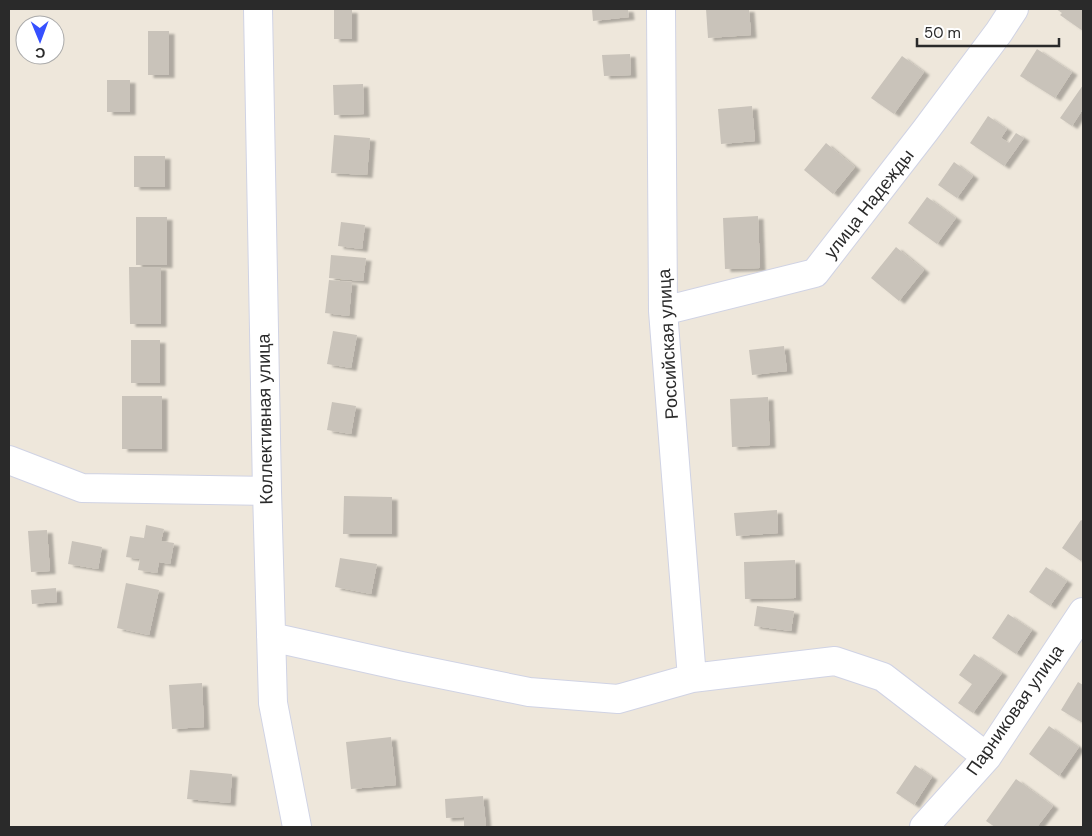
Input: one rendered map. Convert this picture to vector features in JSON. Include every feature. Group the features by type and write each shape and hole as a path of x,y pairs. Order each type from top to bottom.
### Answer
{"street":[{"name":"Коллективная улица","path":"258,9 273,703 297,827"},
{"name":"Российская улица","path":"661,9 663,311 692,678"},
{"name":"улица Надежды","path":"663,311 815,273 925,131 1014,9"},
{"path":"9,460 82,488 267,491"},
{"name":"Парниковая улица","path":"926,826 987,757 1083,612"},
{"path":"271,637 529,692 618,699 692,678 835,661 882,677 987,757"}],"building":[{"path":"592,9 628,9 629,17 593,21"},
{"path":"706,9 749,9 751,35 708,38"},
{"path":"1056,9 1083,9 1083,31 1060,15 1062,13"},
{"path":"334,10 352,10 352,39 334,39"},
{"path":"148,31 169,31 169,75 148,75"},
{"path":"1037,49 1072,72 1055,98 1020,76"},
{"path":"630,54 631,75 604,76 602,55"},
{"path":"902,56 924,72 894,114 871,98"},
{"path":"107,80 130,80 130,112 107,112"},
{"path":"363,84 364,114 334,115 333,85"},
{"path":"1083,85 1083,109 1072,126 1060,118"},
{"path":"752,106 755,141 721,144 718,109"},
{"path":"988,116 1007,129 1001,138 1009,143 1016,133 1024,138 1004,166 970,143"},
{"path":"334,135 370,138 367,175 331,173"},
{"path":"826,143 855,167 833,194 804,170"},
{"path":"134,156 165,156 165,187 134,187"},
{"path":"954,162 973,176 957,198 938,185"},
{"path":"927,197 956,218 937,244 908,223"},
{"path":"758,216 760,268 725,269 723,218"},
{"path":"136,217 167,217 167,265 136,265"},
{"path":"341,222 365,225 362,249 338,246"},
{"path":"896,247 924,270 899,301 871,278"},
{"path":"331,255 366,258 363,281 329,278"},
{"path":"129,267 161,267 161,324 130,324"},
{"path":"329,280 352,282 349,316 325,313"},
{"path":"333,331 357,335 351,368 327,364"},
{"path":"131,340 160,340 160,383 131,383"},
{"path":"784,346 787,371 752,375 749,350"},
{"path":"122,396 162,396 162,449 122,449"},
{"path":"768,397 770,445 732,447 730,399"},
{"path":"332,402 356,406 351,434 327,430"},
{"path":"344,496 392,497 392,534 343,534"},
{"path":"777,510 778,533 736,536 734,513"},
{"path":"1081,520 1083,521 1083,558 1081,561 1062,548"},
{"path":"146,525 164,529 161,541 174,543 170,564 159,562 157,573 138,570 140,559 126,557 130,536 144,538"},
{"path":"47,530 50,571 31,572 28,531"},
{"path":"72,541 102,547 98,569 68,564"},
{"path":"340,558 377,564 371,594 335,587"},
{"path":"795,560 796,598 745,599 744,562"},
{"path":"1046,567 1067,581 1050,606 1029,592"},
{"path":"126,583 159,590 149,635 117,628"},
{"path":"56,588 57,602 32,604 31,590"},
{"path":"757,606 794,611 791,631 754,626"},
{"path":"1008,614 1032,630 1016,654 992,638"},
{"path":"974,654 1002,673 973,713 958,703 972,684 959,675"},
{"path":"1078,682 1083,685 1083,723 1061,710"},
{"path":"202,683 204,727 172,729 169,685"},
{"path":"1049,726 1079,747 1059,776 1029,754"},
{"path":"391,737 396,785 351,789 346,742"},
{"path":"915,765 932,777 914,805 896,793"},
{"path":"190,770 232,774 230,803 187,799"},
{"path":"1016,779 1053,806 1037,827 995,827 986,821"},
{"path":"483,796 486,827 464,827 464,817 446,818 445,799"}]}
